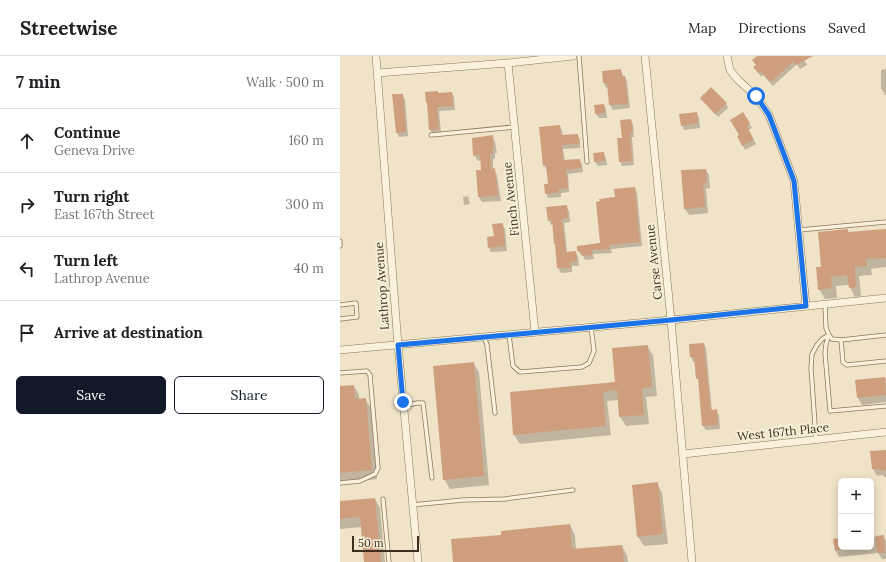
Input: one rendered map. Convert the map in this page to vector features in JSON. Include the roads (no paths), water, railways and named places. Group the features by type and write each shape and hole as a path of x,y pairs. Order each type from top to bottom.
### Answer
{"street":[{"name":"Lathrop Avenue","path":"376,56 403,406 418,562"},
{"path":"378,73 508,63 573,56"},
{"name":"Carse Avenue","path":"644,56 671,320 692,562"},
{"path":"727,56 730,70 738,80 756,96 769,115 794,181 806,306"},
{"name":"Finch Avenue","path":"508,63 535,332"},
{"path":"340,350 671,320 886,298"},
{"name":"West 167th Place","path":"683,454 886,432"}],"lane":[{"path":"579,56 587,162"},
{"path":"431,134 514,127"},
{"path":"799,230 886,222"},
{"path":"340,241 340,246"},
{"path":"340,305 356,303 358,317 340,319"},
{"path":"825,304 826,328 832,339 841,340 886,335"},
{"path":"508,335 513,366 520,372 552,370 582,367 589,363 594,351 591,327"},
{"path":"829,335 825,353 830,411 886,406"},
{"path":"816,439 811,368 812,354 822,339 829,335"},
{"path":"484,337 487,345 495,413"},
{"path":"841,340 843,362 847,365 886,361"},
{"path":"340,373 367,371 370,375 378,468 375,474 360,481 340,483"},
{"path":"403,406 417,403 423,404 432,478"},
{"path":"412,505 463,500 504,499 573,490"},
{"path":"383,499 389,562"}]}
